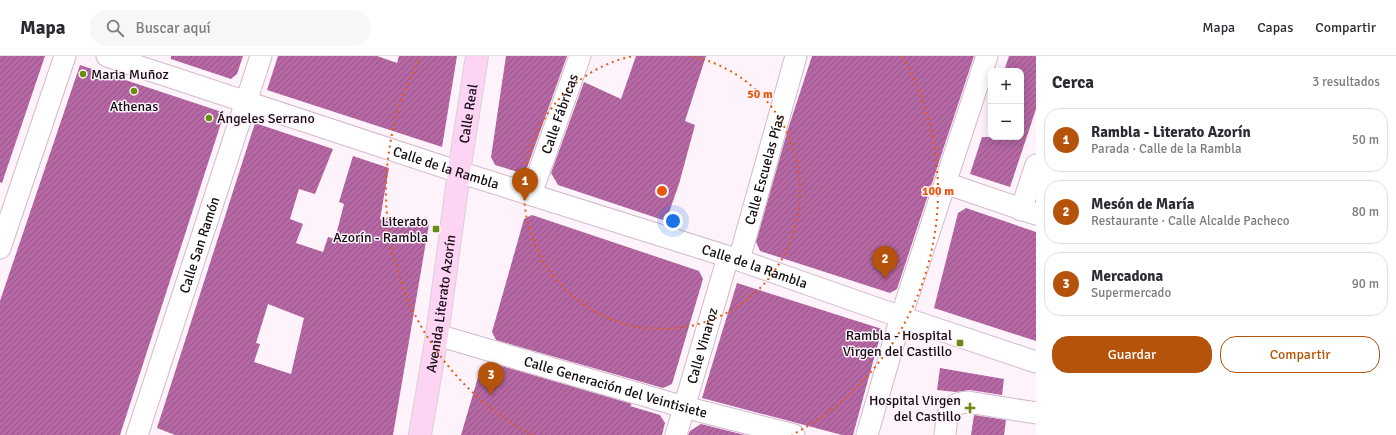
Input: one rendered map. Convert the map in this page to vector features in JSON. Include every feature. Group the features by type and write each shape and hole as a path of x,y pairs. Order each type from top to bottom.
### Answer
{"main road":[{"name":"Calle Real","path":"459,172 477,56"},
{"name":"Avenida Literato Azorín","path":"420,435 437,335 459,172"}],"street":[{"path":"0,248 4,225 66,56"},
{"name":"Calle de la Rambla","path":"107,56 459,172 734,258 901,317 1036,362"},
{"name":"Calle San Ramón","path":"137,435 262,56"},
{"name":"Calle Fábricas","path":"531,194 580,56"},
{"name":"Calle Escuelas Pías","path":"734,258 796,56"},
{"path":"867,435 901,317 987,56"},
{"path":"945,183 1029,212 1036,165"},
{"name":"Calle Vinaroz","path":"676,435 734,258"},
{"name":"Calle Generación del Veintisiete","path":"437,335 684,407 794,435"},
{"path":"945,435 948,413 953,405 959,402 968,402 1036,413"}],"building":[{"path":"0,56 45,56 2,183 0,182"},
{"path":"171,56 243,56 237,74 231,79 171,59"},
{"path":"278,56 377,56 397,63 399,56 457,56 442,147 267,90"},
{"path":"506,56 567,56 527,168 521,173 495,165 491,157"},
{"path":"636,56 706,56 685,121 695,125 679,184 666,221 558,185 551,173 584,82 621,99"},
{"path":"812,56 974,56 897,289 890,293 760,251 756,242 788,129"},
{"path":"1009,56 1036,56 1036,109 1010,187 970,174 982,137 988,137 988,140 1024,140 1024,68 1005,68"},
{"path":"80,65 219,111 223,117 120,435 0,435 0,301"},
{"path":"255,123 333,149 315,194 299,189 290,219 303,224 296,243 323,252 328,237 335,239 344,204 339,202 353,156 389,168 380,219 408,227 410,219 429,224 393,435 175,435 157,428","holes":["268,304 304,318 291,374 254,362 260,344 256,343"]},
{"path":"966,208 1036,232 1036,341 934,308 958,213"},
{"path":"532,215 699,271 703,279 672,384 663,388 496,340 492,332 524,219"},
{"path":"737,283 882,329 853,435 842,435 702,398"},
{"path":"488,362 632,404 630,406 660,415 665,423 662,435 461,435 481,367"},
{"path":"940,368 1004,379 1002,395 970,390 956,392 937,390"},
{"path":"974,415 1006,420 1004,435 971,435"},
{"path":"701,424 745,435 688,435 690,431"}],"place":[{"name":"Maria Muñoz","path":"83,74"},
{"name":"Athenas","path":"134,91"},
{"name":"Ángeles Serrano","path":"209,118"},
{"name":"Rambla - Literato Azorín","path":"525,201"},
{"name":"Literato Azorín - Rambla","path":"436,229"},
{"name":"Mesón de María","path":"885,279"},
{"name":"Rambla - Hospital Virgen del Castillo","path":"960,343"},
{"name":"Mercadona","path":"491,395"},
{"name":"Hospital Virgen del Castillo","path":"970,408"}]}
